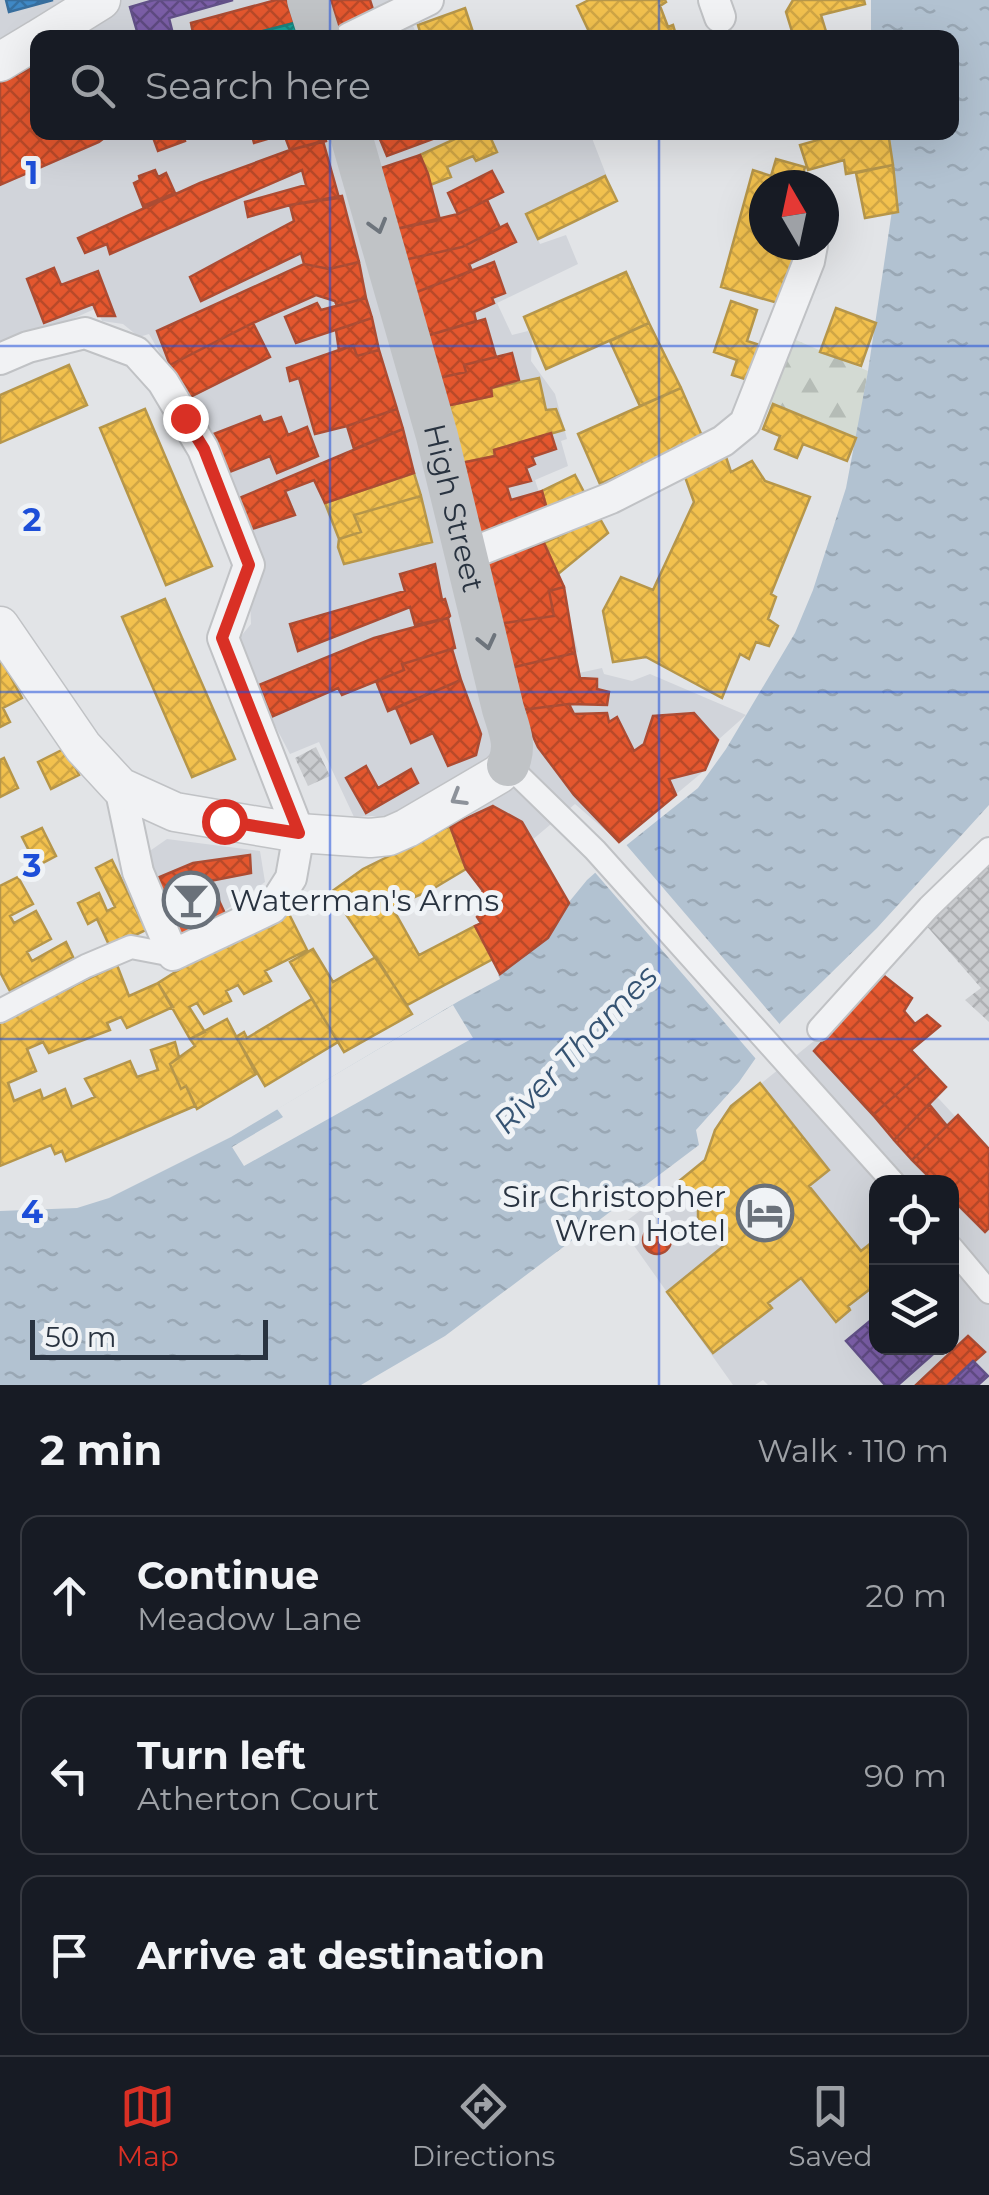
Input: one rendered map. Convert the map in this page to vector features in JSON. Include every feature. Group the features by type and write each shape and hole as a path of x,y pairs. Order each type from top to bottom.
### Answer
{"main road":[{"path":"308,0 317,30"},
{"name":"High Street","path":"352,140 437,436 512,737 514,752 508,765"}],"street":[{"path":"52,30 101,0"},
{"path":"366,30 428,0"},
{"path":"0,62 30,44"},
{"path":"466,555 611,498 722,441 744,423 818,260"},
{"path":"0,359 85,332 136,352 164,382 204,449 249,565 222,638 299,833 291,878 272,908 173,955 131,948 86,966 0,1011"},
{"path":"0,626 83,747 120,786 175,812 299,833 389,836 500,774 508,765 595,850 887,1175"},
{"path":"120,786 138,872 173,955"},
{"path":"819,1029 929,908 989,849"},
{"path":"959,1256 989,1292"}],"shaded area":[{"path":"0,0 414,0 404,6 415,30 30,30 30,140 456,140 458,144 467,140 593,140 607,177 527,215 540,244 566,235 578,264 497,303 512,335 528,331 532,338 531,361 555,394 567,439 561,441 568,466 535,480 545,510 547,545 563,624 571,624 579,673 602,668 604,674 632,681 650,674 746,715 718,740 705,770 619,842 575,804 532,840 470,872 446,827 354,817 319,742 290,754 233,646 251,624 248,541 210,440 149,334 139,337 123,324 102,321 97,308 0,351 0,91 10,86 0,49"},
{"path":"167,839 260,851 265,882 219,915 180,928 144,855"},
{"path":"855,1008 989,1153 989,1385 768,1385 763,1380 755,1385 733,1385 620,1226 704,1162 711,1139 727,1111"}],"green space":[{"path":"789,337 868,371 855,446 765,408"}],"water":[{"name":"River Thames","path":"871,0 989,0 989,805 877,928 781,1022 739,1082 696,1130 699,1145 445,1336 361,1385 0,1385 0,1211 77,1208 109,1198 231,1137 500,979 498,975 547,938 587,880 698,788 726,749 795,633 846,488 893,204 886,211 880,140 959,140 959,30 871,30"}],"pier":[{"path":"623,841 783,1028 769,1049 756,1059 592,869"},
{"path":"453,1005 473,1038 244,1166 232,1147 283,1117 277,1109"}],"building: Homes":[{"path":"589,0 665,0 660,6 668,27 673,25 675,30 588,30 577,6"},
{"path":"793,0 864,0 865,4 821,15 826,30 792,30 786,12"},
{"path":"465,8 472,30 420,30 418,25"},
{"path":"453,140 492,140 497,152 476,161 473,156 447,167 451,177 430,185 420,155"},
{"path":"818,140 889,140 893,165 846,174 844,160 808,170 800,145"},
{"path":"776,159 805,167 804,170 773,170"},
{"path":"893,165 898,212 865,218 856,173"},
{"path":"605,176 617,201 538,239 526,214"},
{"path":"749,185 749,260 798,260 785,305 721,287"},
{"path":"626,272 649,323 546,369 524,317"},
{"path":"731,301 757,310 747,341 769,348 757,383 732,375 737,360 714,352"},
{"path":"836,308 876,323 861,366 820,352"},
{"path":"649,323 681,388 640,406 610,341"},
{"path":"69,365 87,405 0,443 0,395"},
{"path":"539,378 546,410 556,409 564,430 494,450 495,456 461,463 446,406 492,396 491,388"},
{"path":"681,388 703,438 600,484 578,434"},
{"path":"773,404 856,438 847,461 803,444 797,458 775,449 780,436 763,429"},
{"path":"145,409 212,566 166,585 100,428"},
{"path":"726,457 731,472 752,461 765,481 810,497 771,594 776,597 768,619 778,626 769,646 756,642 749,659 740,654 722,698 646,657 613,662 603,611 621,577 653,590 694,502 685,477"},
{"path":"414,473 421,496 354,515 361,532 339,539 325,503"},
{"path":"575,475 586,496 548,513 542,491"},
{"path":"421,496 432,542 344,564 339,539 361,532 354,515"},
{"path":"599,517 608,533 558,574 544,543"},
{"path":"165,599 235,759 192,777 122,617"},
{"path":"0,657 22,698 3,708 10,722 0,727"},
{"path":"66,748 79,775 51,789 38,762"},
{"path":"4,758 18,788 0,797 0,760"},
{"path":"450,826 466,869 392,907 419,955 475,926 493,959 407,1005 331,892 363,869"},
{"path":"42,828 56,856 37,866 22,837"},
{"path":"112,860 146,930 110,947 97,919 88,924 78,903 99,893 107,911 115,907 96,868"},
{"path":"18,877 33,904 10,916 14,923 36,911 51,939 27,952 32,961 66,942 73,957 10,991 0,972 0,886"},
{"path":"284,904 307,950 265,971 271,981 244,994 238,985 226,991 231,1001 204,1014 197,1003 189,1007 205,1032 190,1039 158,983"},
{"path":"313,949 333,982 376,957 412,1014 344,1052 290,962"},
{"path":"117,965 129,996 158,983 173,1007 127,1028 121,1017 107,1023 110,1030 49,1053 43,1042 27,1049 36,1071 8,1083 14,1101 40,1090 43,1099 65,1089 72,1107 95,1097 85,1079 130,1061 137,1077 158,1070 151,1050 175,1042 179,1057 170,1064 181,1089 186,1086 195,1106 66,1161 62,1151 55,1154 51,1145 0,1166 0,1022"},
{"path":"312,999 338,1042 265,1086 236,1037 244,1032 247,1038"},
{"path":"227,1019 256,1074 197,1109 186,1086 181,1089 170,1064 195,1046 190,1039"},
{"name":"Sir Christopher Wren Hotel","path":"760,1083 829,1170 809,1186 861,1251 869,1245 869,1290 848,1306 850,1310 836,1322 801,1278 768,1303 772,1308 713,1353 667,1292 726,1244 698,1220 698,1207 678,1182 705,1160 715,1130 731,1106"}],"building: Shops":[{"path":"287,0 294,23 267,30 192,30 191,23"},
{"path":"331,0 370,0 377,22 339,30"},
{"path":"30,69 30,140 102,140 0,185 0,82"},
{"path":"154,140 185,140 185,141 158,151"},
{"path":"286,140 326,140 326,141 290,150"},
{"path":"380,140 430,140 387,156"},
{"path":"323,141 339,198 290,205 248,217 245,202 306,185 302,170 110,254 107,244 85,253 78,238 200,183"},
{"path":"420,155 440,220 396,229 381,168"},
{"path":"155,170 158,177 166,173 175,193 143,206 134,183 140,180 139,176"},
{"path":"492,171 503,192 458,214 448,193"},
{"path":"342,196 359,262 329,269 304,264 301,253 201,301 190,277 294,221 290,205"},
{"path":"487,200 500,228 462,247 404,260 396,229 458,214"},
{"path":"507,224 516,242 469,264 472,271 414,293 404,260 462,247"},
{"path":"359,262 366,298 337,306 335,301 316,295 170,365 157,331 304,264 329,269"},
{"path":"494,262 505,293 474,312 476,321 426,336 414,293"},
{"path":"54,268 61,285 98,271 115,316 98,316 93,304 44,323 27,279"},
{"path":"366,298 372,318 296,343 285,317 317,303 321,310"},
{"path":"372,318 379,350 357,356 353,345 339,351 336,330"},
{"path":"485,319 496,357 464,365 466,372 438,378 426,336"},
{"path":"253,323 270,357 186,399 170,365"},
{"path":"353,345 357,356 379,350 397,409 315,434 299,378 290,381 287,368"},
{"path":"512,353 519,380 491,388 492,396 446,406 438,378 466,372 464,365"},
{"path":"397,409 403,429 354,449 347,426"},
{"path":"260,416 263,423 281,417 288,435 307,427 318,456 277,473 270,456 222,475 206,437"},
{"path":"403,429 414,473 325,503 314,480 285,491 295,515 246,531 237,499"},
{"path":"551,433 556,449 532,457 535,464 526,468 531,481 507,487 511,500 542,491 548,513 477,534 461,463 495,456 494,450"},
{"path":"544,543 564,587 549,591 554,616 497,624 485,561"},
{"path":"435,564 448,618 415,625 410,607 298,651 290,624 405,591 400,574"},
{"path":"564,587 575,653 510,668 497,624 554,616 549,591"},
{"path":"448,618 455,648 402,664 404,670 342,695 338,688 271,717 259,685 374,638"},
{"path":"452,649 461,680 388,711 376,681 404,670 402,664"},
{"path":"575,653 580,678 597,679 597,689 609,692 607,705 569,704 521,710 510,668"},
{"path":"461,680 481,734 476,755 448,766 433,733 411,743 396,708"},
{"path":"569,704 574,714 607,713 609,722 617,717 634,751 644,744 653,716 694,713 718,740 705,770 669,779 676,795 619,842 574,795 538,747 521,710"},
{"path":"366,766 378,788 411,769 418,783 366,813 346,778"},
{"path":"493,806 522,822 569,903 548,938 500,974 475,926 481,923 477,901 483,891 466,869 450,826"},
{"name":"Waterman's Arms","path":"250,855 251,873 210,881 228,920 182,940 155,879 193,863"},
{"path":"883,975 912,998 904,1011 915,1024 927,1015 940,1026 911,1050 927,1067 873,1115 814,1051"},
{"path":"927,1067 946,1087 894,1140 873,1115"},
{"path":"929,1104 947,1126 912,1160 894,1140"},
{"path":"958,1115 989,1149 989,1228 985,1232 959,1206 959,1175 927,1175 912,1160"},
{"path":"657,1226 667,1230 671,1240 667,1250 657,1254 647,1250 643,1240 647,1230"},
{"path":"968,1336 985,1352 948,1385 916,1385 948,1355 959,1355 959,1344"}],"building: Offices":[{"path":"154,0 233,0 169,18 172,30 137,30 130,7"},
{"path":"869,1322 869,1355 932,1355 898,1385 885,1385 846,1341"},
{"path":"973,1361 988,1376 978,1385 948,1385"}],"building: Schools":[{"path":"6,0 53,0 9,12"}],"building: Public":[{"path":"294,23 296,30 267,30"}],"building: Other":[{"path":"316,747 330,776 308,786 295,758"},
{"path":"989,865 989,1022 965,1000 981,988 924,923"}],"place":[{"name":"Waterman's Arms","path":"191,900"},
{"name":"Sir Christopher Wren Hotel","path":"765,1213"}],"route":[{"path":"185,418 204,449 249,565 222,638 299,833 224,821"}]}
